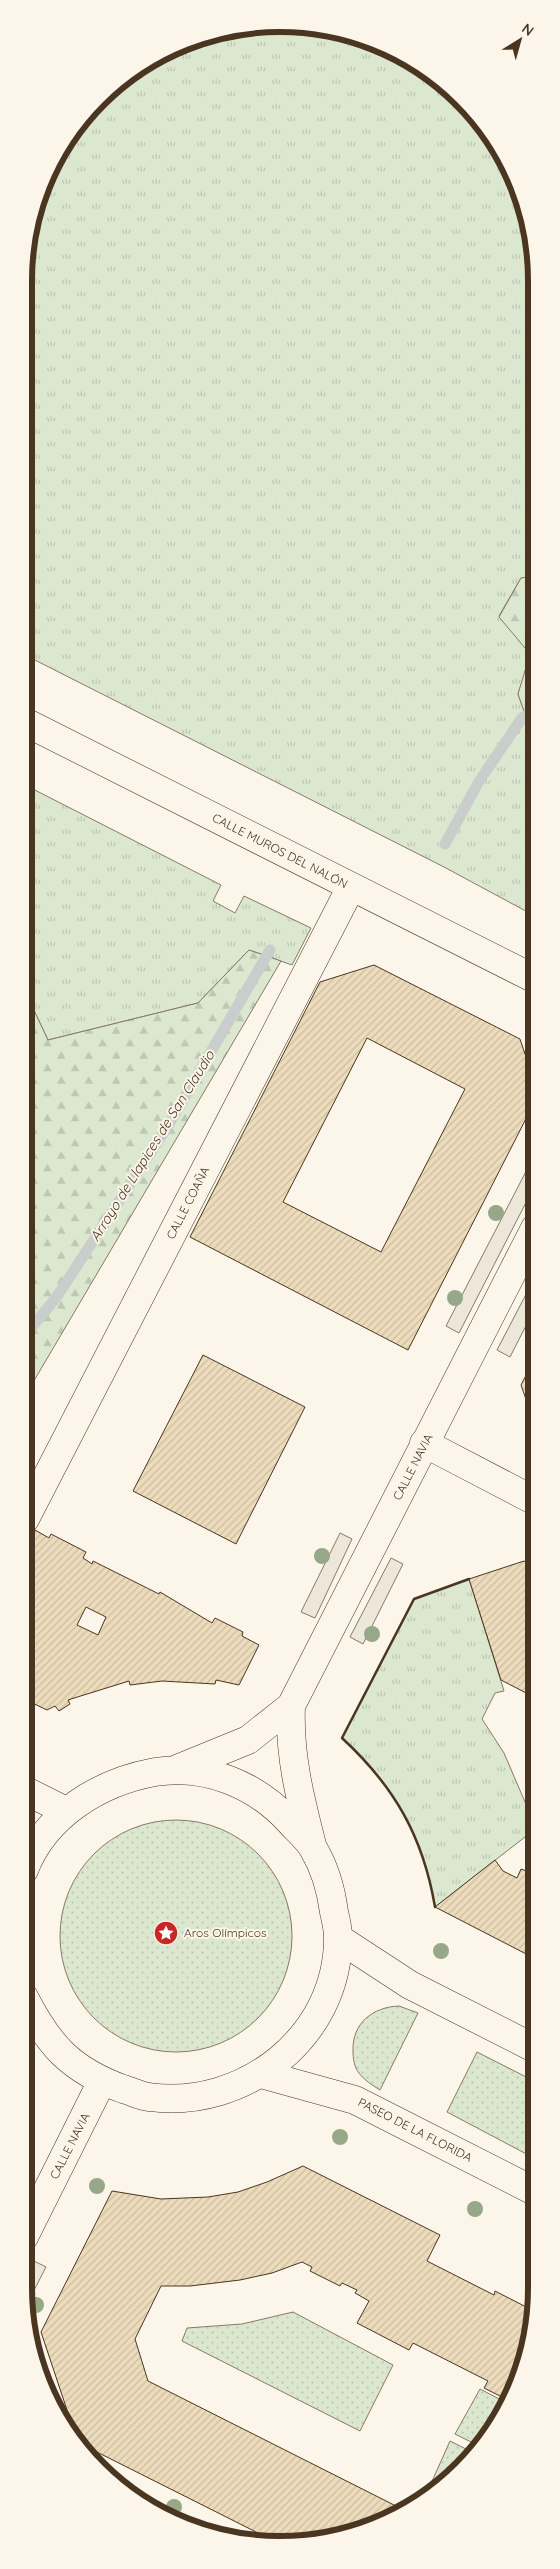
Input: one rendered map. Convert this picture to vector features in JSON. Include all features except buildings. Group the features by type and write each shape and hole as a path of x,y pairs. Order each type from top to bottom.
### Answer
{"street":[{"name":"CALLE MUROS DEL NALÓN","path":"32,726 528,976"},
{"name":"CALLE COAÑA","path":"32,1506 351,888"},
{"name":"CALLE NAVIA","path":"312,1847 289,1738 291,1706 528,1242"},
{"path":"424,1444 528,1497"},
{"name":"CALLE NAVIA","path":"178,1769 248,1740 291,1706"},
{"path":"32,1856 44,1835 66,1812 98,1790 134,1776 178,1769 228,1778 274,1805 312,1847 330,1884 338,1938 333,1981 316,2019 291,2049 261,2074 232,2089 193,2098 148,2097 102,2081 65,2057 36,2024 32,2015"},
{"path":"32,1794 66,1812"},
{"path":"338,1938 410,1985 528,2045"},
{"name":"PASEO DE LA FLORIDA","path":"261,2074 355,2100 528,2188"},
{"name":"CALLE NAVIA","path":"32,2221 102,2081"}],"green space":[{"path":"280,32 328,37 375,51 418,74 455,105 486,142 509,185 519,216 523,232 528,280 528,577 521,578 499,616 528,650 528,663 518,694 528,722 528,912 444,867 32,659 32,280 37,232 41,216 51,185 74,142 105,105 142,74 185,51 216,41 232,37"},
{"path":"528,577 528,652 499,617 521,578"},
{"path":"528,661 528,722 518,694"},
{"path":"32,789 221,885 213,901 235,913 244,896 311,928 292,965 249,950 198,1003 48,1040 32,1006"},
{"path":"249,950 281,961 32,1384 32,1006 48,1040 198,1003"},
{"path":"469,1579 504,1691 495,1693 482,1719 504,1753 528,1809 528,1835 435,1907 423,1857 403,1814 377,1775 342,1738 414,1599"},
{"path":"176,1820 199,1822 231,1834 250,1846 266,1862 278,1881 287,1902 292,1936 290,1959 278,1991 266,2010 250,2026 231,2038 210,2047 176,2052 153,2050 121,2038 102,2026 86,2010 74,1991 65,1970 60,1936 62,1913 74,1881 86,1862 102,1846 121,1834 142,1825"},
{"path":"399,2006 418,2013 380,2090 357,2071 353,2051 356,2032 366,2018 373,2013"},
{"path":"477,2052 528,2078 528,2155 447,2112"},
{"path":"293,2312 393,2365 360,2431 182,2341 187,2328 242,2324"},
{"path":"480,2389 501,2400 486,2427 473,2443 455,2434"},
{"path":"450,2441 468,2450 455,2464 430,2486"}],"shaded area":[{"path":"528,1168 528,1199 459,1333 446,1326"},
{"path":"528,1290 528,1322 510,1357 497,1350"},
{"path":"340,1533 352,1539 315,1618 301,1612"},
{"path":"391,1558 403,1564 363,1644 350,1637"},
{"path":"34,2261 46,2267 32,2294 32,2289 32,2265"}],"waterway":[{"name":"Arroyo de Llapices de San Claudio","path":"445,844 478,783 522,718 528,715"},
{"name":"Arroyo de Llapices de San Claudio","path":"32,1327 56,1298 169,1124 270,950"}],"wall":[{"path":"435,1907 423,1857 403,1814 377,1775 342,1738 414,1599 469,1579"}],"place":[{"name":"Aros Olímpicos","path":"166,1933"}]}
